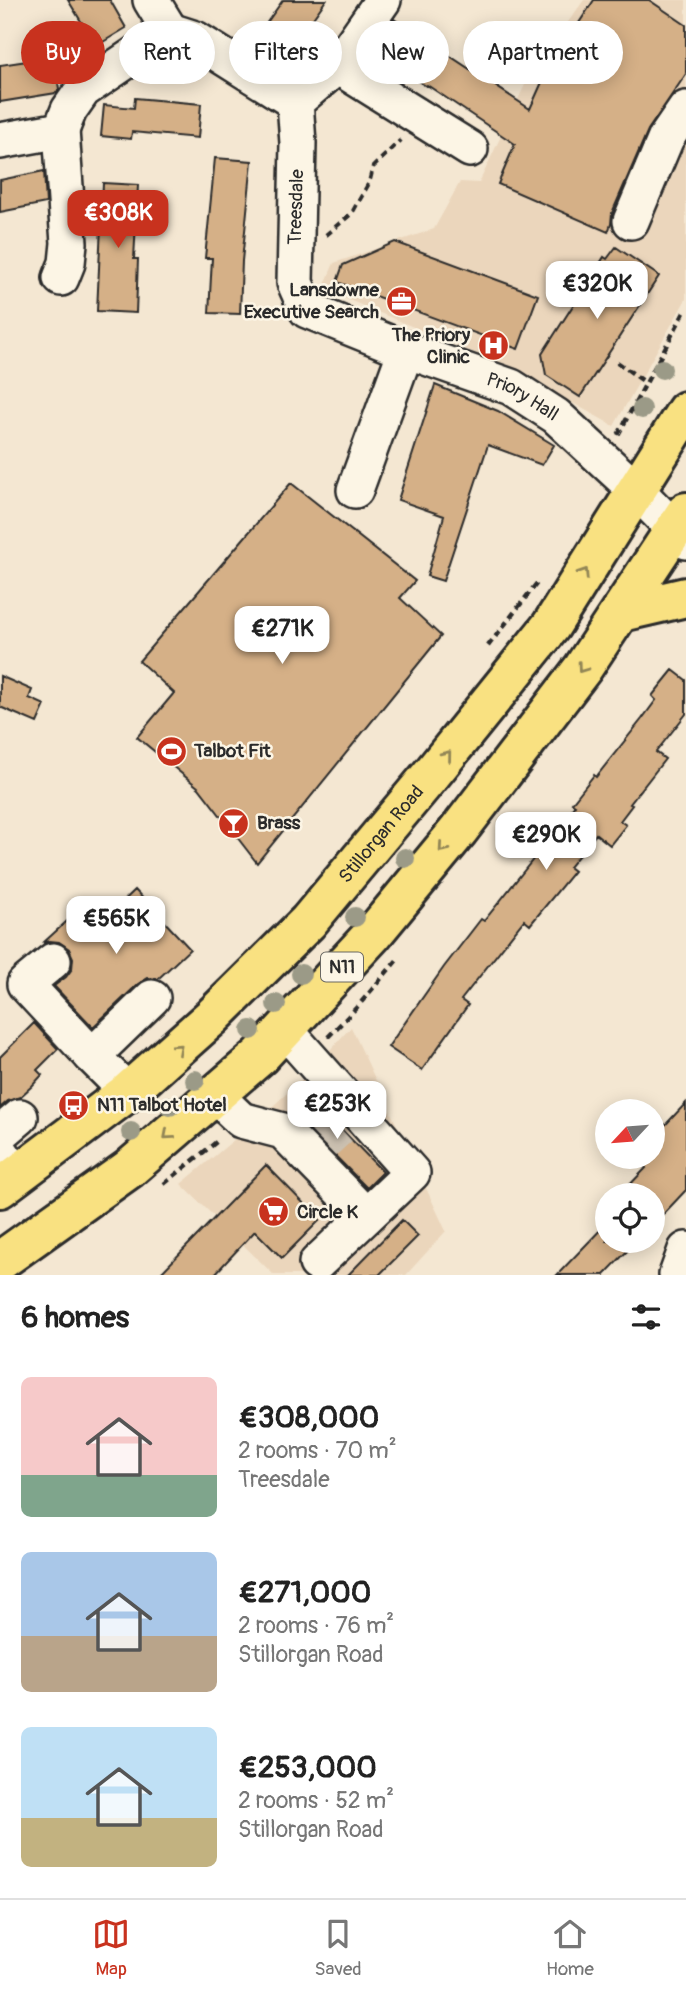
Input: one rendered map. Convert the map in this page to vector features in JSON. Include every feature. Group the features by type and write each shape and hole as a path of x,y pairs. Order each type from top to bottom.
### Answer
{"highway":[{"name":"Stillorgan Road","path":"6,1172 128,1092 212,1017 308,922 551,626 686,411"},
{"name":"N11","path":"0,1261 129,1169 260,1056 373,934 459,830 583,668 682,528"},
{"path":"621,612 686,597"}],"street":[{"path":"151,0 163,21"},
{"path":"342,59 383,0"},
{"path":"215,52 295,103 317,84"},
{"path":"61,278 67,263 69,243 61,130 69,110 83,90 119,66"},
{"path":"342,69 470,149"},
{"name":"Treesdale","path":"295,103 298,143 295,283 306,310"},
{"path":"631,221 666,138 686,109"},
{"path":"0,141 61,130"},
{"name":"Priory Hall","path":"306,310 406,350 511,387 556,416 637,491 682,528"},
{"path":"355,490 406,350"},
{"path":"53,961 25,984 128,1092"},
{"path":"93,1056 152,998"},
{"path":"284,1029 366,1216"},
{"path":"215,1095 241,1121 283,1131 331,1136 412,1173 317,1263"},
{"path":"677,1275 686,1250"}],"path":[{"path":"295,261 302,261 352,213 369,183 373,167 396,146 415,114"},
{"path":"617,362 646,383"}],"shaded area":[{"path":"584,0 686,0 686,299 614,426 506,366 323,289 334,263 434,229 460,182 479,183 525,84 623,84 623,21 569,21"},
{"path":"351,1027 446,1231 406,1275 274,1275 181,1184 307,1075"}],"building":[{"path":"68,0 110,0 122,21 119,21 119,32 105,41 105,21 81,21"},
{"path":"283,0 326,0 311,21 268,21"},
{"path":"594,0 649,0 686,25 686,74 648,130 612,213 608,232 498,184 515,144 423,84 449,84 449,55 463,65 463,84 492,84 530,109 541,84 623,84 623,21 580,21"},
{"path":"21,62 21,84 58,84 59,89 56,93 0,102 0,65"},
{"path":"135,98 201,104 198,138 132,132 131,139 101,136 104,105 134,108"},
{"path":"215,158 252,161 242,261 240,314 209,313 212,258 205,258"},
{"path":"44,171 46,203 0,212 0,180"},
{"path":"103,183 138,185 134,259 138,259 136,313 97,311"},
{"path":"395,242 538,295 518,349 337,282 343,265"},
{"path":"616,247 659,276 580,397 546,375 542,354 604,257 607,259"},
{"path":"435,385 498,411 554,445 542,465 488,445 443,581 427,576 444,516 398,500"},
{"path":"291,483 415,581 400,598 441,636 257,863 199,788 137,737 174,693 139,661"},
{"path":"673,670 686,680 686,714 656,752 665,759 630,804 632,805 620,821 626,825 610,845 596,834 569,867 574,871 530,925 524,920 461,1000 468,1005 422,1070 388,1047 481,919 484,921 562,823 575,805 572,803 642,719 656,700 652,696"},
{"path":"0,676 32,690 29,698 45,705 37,723 0,707"},
{"path":"135,890 190,949 158,979 148,978 138,984 93,1027 54,986 72,969 73,958 69,949 59,942 43,943 76,913 92,931"},
{"path":"34,1023 58,1049 37,1070 42,1075 32,1086 20,1097 8,1101 0,1108 0,1057"},
{"path":"308,1095 383,1172 367,1188 290,1113"},
{"path":"686,1103 686,1190 665,1212 665,1183 632,1183 645,1169 665,1169 665,1125"},
{"path":"266,1165 320,1220 282,1258 255,1231 214,1275 159,1275"},
{"path":"402,1220 418,1236 379,1275 348,1275"},
{"path":"595,1235 595,1253 625,1253 604,1275 557,1275"}],"tunnel":[{"path":"317,1149 340,1128"}],"place":[{"name":"Lansdowne Executive Search","path":"402,301"},
{"name":"The Priory Clinic","path":"493,346"},
{"name":"Talbot Fit","path":"171,751"},
{"name":"Brass","path":"234,823"},
{"name":"N11 Talbot Hotel","path":"74,1105"},
{"name":"Circle K","path":"274,1212"}]}
